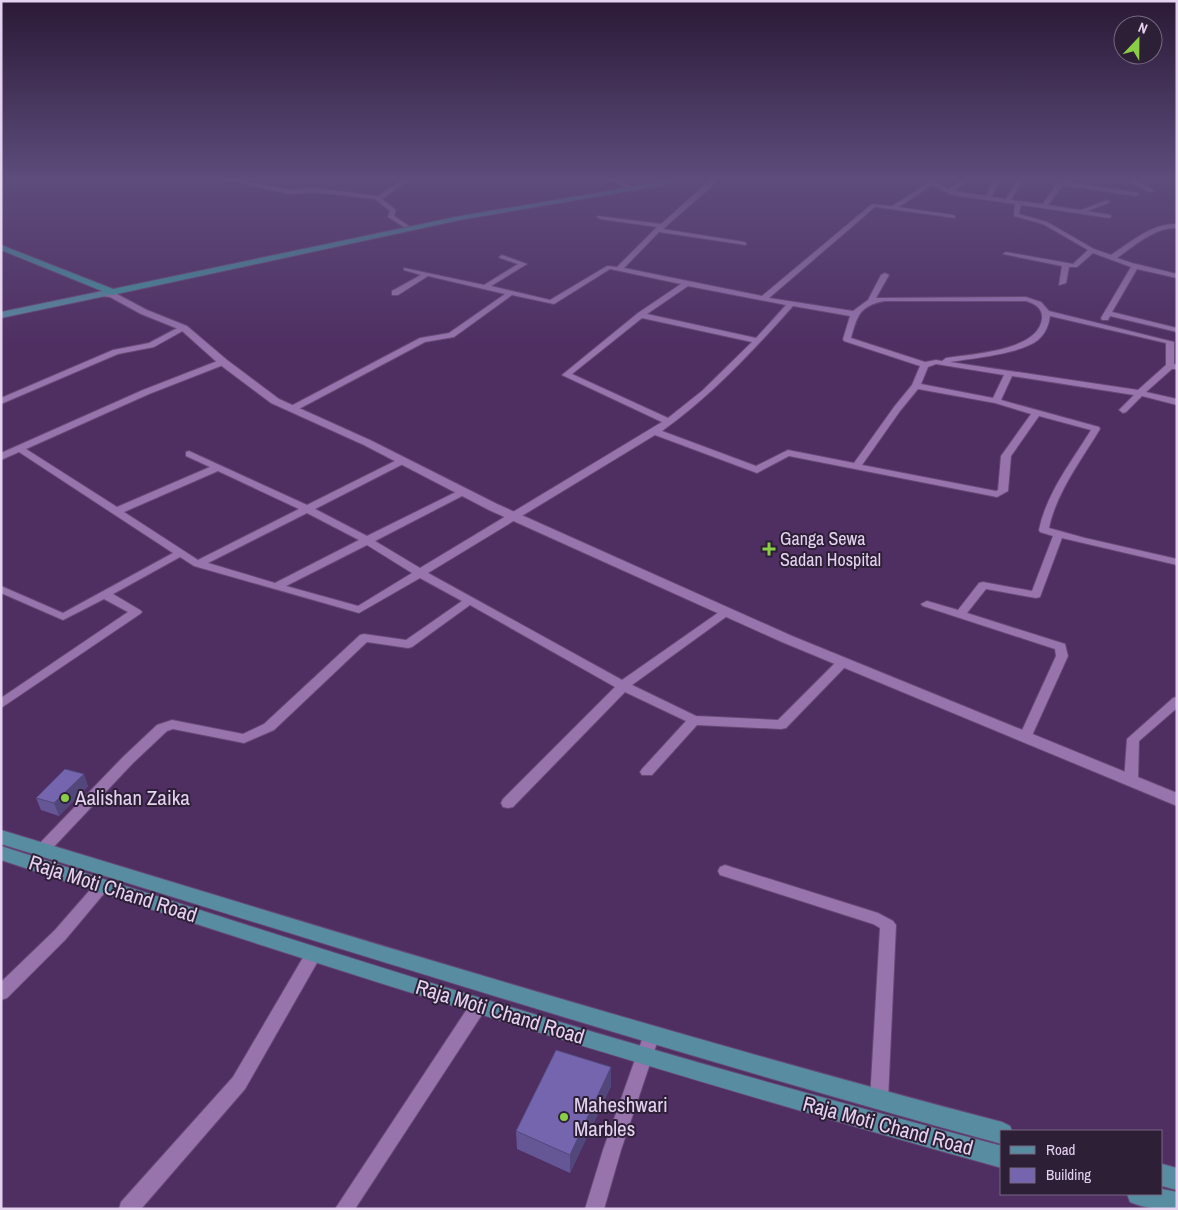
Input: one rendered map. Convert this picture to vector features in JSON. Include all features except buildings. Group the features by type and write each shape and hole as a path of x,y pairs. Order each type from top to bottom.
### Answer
{"highway":[{"path":"1,247 106,292 358,236"},
{"path":"1,255 106,292 372,236"}],"main road":[{"path":"1,311 106,292"},
{"path":"1,315 106,292"},
{"path":"1,837 652,1034 879,1100 1000,1132"},
{"name":"Raja Moti Chand Road","path":"1,853 314,954 643,1056 864,1120 1000,1156"},
{"path":"1163,1175 1177,1179"},
{"path":"1142,1195 1177,1204"}],"street":[{"path":"619,269 652,236"},
{"path":"704,236 744,244"},
{"path":"763,299 837,236"},
{"path":"1071,236 1092,250 1112,258 1177,276"},
{"path":"1112,258 1146,236"},
{"path":"1006,254 1066,265 1077,265 1092,250"},
{"path":"485,287 524,264 502,257"},
{"path":"1062,283 1066,265"},
{"path":"1099,325 1109,314 1136,266"},
{"path":"406,269 551,302 609,267 763,299 854,314"},
{"path":"395,293 427,274"},
{"path":"885,275 871,301 854,314 847,339 925,365 1033,340 1043,330 1046,313"},
{"path":"668,422 566,375 641,315 687,283"},
{"path":"106,292 144,312 184,328 223,362 275,401 513,516 726,612 1177,800"},
{"path":"292,409 423,340 451,335 512,293"},
{"path":"871,301 1026,300 1039,303 1046,313 1170,342 1173,366 1140,393 1123,410"},
{"path":"20,450 198,564 359,610 668,422 705,393 758,341 791,304"},
{"path":"1109,314 1177,330"},
{"path":"641,315 758,341"},
{"path":"1,401 116,352 150,345 184,328"},
{"path":"1,458 146,392 223,362"},
{"path":"936,362 1140,393 1177,402"},
{"path":"856,467 897,408 916,386 925,365"},
{"path":"996,401 1009,374"},
{"path":"916,386 996,401 1096,429 1062,486 1046,519 1044,530 1058,535 1177,562"},
{"path":"654,431 757,470 788,453 1001,494 1003,491 1006,456 1037,412"},
{"path":"189,454 307,509 368,541 420,573 622,686 694,720 781,726 843,662"},
{"path":"198,564 402,461"},
{"path":"115,512 219,467"},
{"path":"277,586 463,492"},
{"path":"960,614 983,585 1031,595 1038,593 1058,535"},
{"path":"1,589 63,617 180,553"},
{"path":"1,704 136,612 104,594"},
{"path":"42,849 128,760 162,728 172,724 244,739 268,726 364,638 408,644 469,600"},
{"path":"927,604 1061,647 1062,656 1025,737"},
{"path":"508,803 622,686 726,612"},
{"path":"1131,781 1133,739 1177,701"},
{"path":"647,772 694,720"},
{"path":"725,871 878,919 888,925 879,1100"},
{"path":"1,994 60,935 102,886"},
{"path":"128,1209 239,1084 314,954"},
{"path":"344,1209 479,1005"},
{"path":"594,1209 643,1056 652,1034"}],"place":[{"name":"Ganga Sewa Sadan Hospital","path":"769,549"},
{"name":"Aalishan Zaika","path":"65,798"},
{"name":"Maheshwari Marbles","path":"564,1117"}]}
